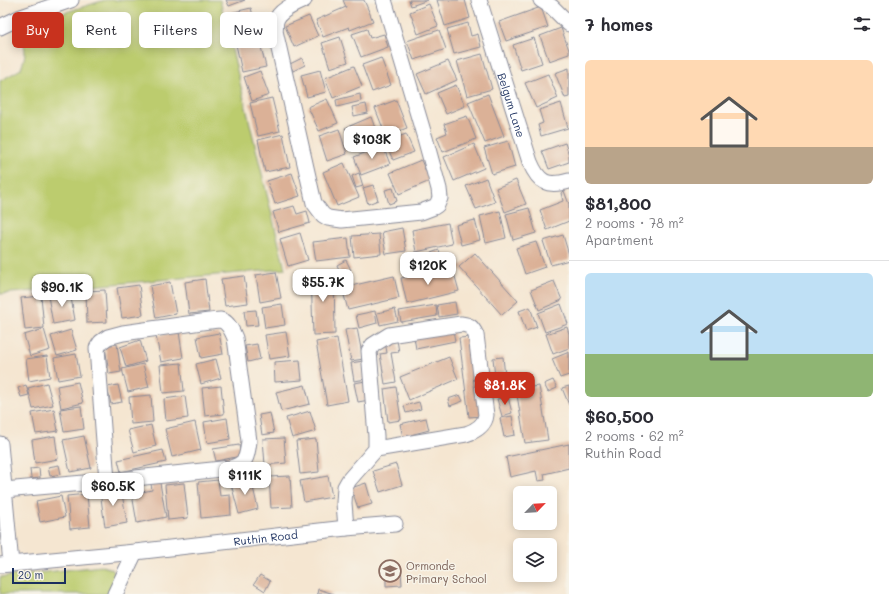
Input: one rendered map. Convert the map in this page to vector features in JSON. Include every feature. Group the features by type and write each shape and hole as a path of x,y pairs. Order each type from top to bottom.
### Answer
{"street":[{"path":"0,27 21,17 71,0"},
{"path":"304,0 290,7 281,14 276,20 275,31 314,203 323,215 328,218 342,220 421,212 437,205 440,198 427,145 384,0"},
{"name":"Belgum Lane","path":"479,0 530,162 535,173 541,180 553,184 569,181"},
{"path":"541,0 552,7 569,24"},
{"path":"4,490 107,480 230,468 239,466 245,461 248,454 248,441 235,338 231,329 225,322 220,320 209,321 123,333 108,337 101,342 97,348 107,480"},
{"path":"346,528 344,503 345,487 349,480 376,449 466,434 473,432 482,424 486,417 476,335 472,328 467,324 389,335 373,345 369,352 376,449"},
{"path":"0,444 4,490 5,565"},
{"name":"Ruthin Road","path":"5,565 395,524"},
{"path":"115,594 135,552"}],"green space":[{"path":"105,0 220,0 223,12 220,12 220,48 232,48 285,269 0,294 0,81 21,69 24,59 24,48 64,48 64,13"},
{"path":"102,566 112,569 116,576 108,594 0,594 0,577"}],"building":[{"path":"226,0 245,0 229,6"},
{"path":"343,0 364,0 373,21 350,30 349,27 323,37 316,20 346,7"},
{"path":"409,0 428,0 411,6"},
{"path":"437,0 465,0 470,18 445,26"},
{"path":"429,4 438,26 418,34 410,12"},
{"path":"541,7 548,27 506,41 499,22"},
{"path":"251,8 252,12 234,12"},
{"path":"309,16 318,36 294,47 285,26"},
{"path":"468,23 471,36 478,34 481,47 454,54 447,29"},
{"path":"561,28 569,54 549,61 540,36"},
{"path":"367,29 370,38 384,34 388,47 361,57 352,34"},
{"path":"439,30 446,49 414,60 407,41"},
{"path":"340,37 348,62 330,68 322,43"},
{"path":"534,38 542,63 521,70 513,45"},
{"path":"237,48 261,48 266,67 242,72"},
{"path":"482,54 492,89 467,96 457,61"},
{"path":"302,58 305,65 293,71 290,64"},
{"path":"381,58 391,85 372,92 362,65"},
{"path":"448,61 457,80 426,94 417,74"},
{"path":"354,66 362,86 333,98 325,78"},
{"path":"569,68 569,97 565,98 555,73"},
{"path":"320,70 326,92 307,97 301,75"},
{"path":"260,71 269,95 252,101 244,77"},
{"path":"548,74 558,98 536,108 525,83"},
{"path":"456,85 465,106 446,114 437,93"},
{"path":"360,94 361,101 337,107 336,100"},
{"path":"488,94 504,136 485,143 468,102"},
{"path":"272,98 280,131 258,136 250,103"},
{"path":"327,99 338,123 319,131 308,107"},
{"path":"396,100 407,128 386,136 375,108"},
{"path":"561,103 568,128 541,136 538,125 543,123 539,110"},
{"path":"366,104 368,113 354,116 352,107"},
{"path":"467,116 476,139 443,152 437,137 447,133 444,124"},
{"path":"371,117 378,136 353,147 345,128"},
{"path":"339,129 347,154 327,161 319,136"},
{"path":"283,134 290,167 265,172 258,140"},
{"path":"406,134 414,152 393,160 385,142"},
{"path":"508,141 515,167 492,174 484,148"},
{"path":"565,143 569,155 569,162 549,169 542,151"},
{"path":"474,144 484,168 454,181 444,157"},
{"path":"383,146 390,164 361,175 354,157"},
{"path":"421,160 430,181 399,194 390,173"},
{"path":"344,163 359,197 337,206 323,172"},
{"path":"292,173 300,196 275,204 267,181"},
{"path":"359,173 363,186 356,188 352,176"},
{"path":"486,178 495,202 476,209 466,186"},
{"path":"516,180 526,204 505,212 496,188"},
{"path":"373,185 378,200 368,204 363,188"},
{"path":"393,188 397,201 389,204 385,190"},
{"path":"564,191 569,204 569,221 547,230 540,210 563,201 561,193"},
{"path":"294,206 297,214 307,211 310,223 279,232 273,212"},
{"path":"529,208 536,233 513,240 506,214"},
{"path":"500,211 506,238 486,243 480,216"},
{"path":"475,220 480,240 461,245 456,225"},
{"path":"448,223 452,244 416,252 412,230"},
{"path":"402,228 406,251 386,254 382,232"},
{"path":"300,233 308,260 288,266 280,239"},
{"path":"379,234 381,254 354,257 352,236"},
{"path":"563,235 569,260 551,265 543,241"},
{"path":"348,238 350,257 316,261 313,242"},
{"path":"536,242 545,267 525,274 516,248"},
{"path":"439,250 442,259 431,262 428,254"},
{"path":"475,253 518,301 502,315 459,267"},
{"path":"424,255 426,264 414,265 413,257"},
{"path":"346,260 351,270 341,274 337,265"},
{"path":"441,269 442,276 454,273 459,291 407,304 401,278"},
{"path":"311,271 334,271 335,334 313,335"},
{"path":"276,272 281,298 260,302 256,275"},
{"path":"244,276 248,303 225,306 221,279"},
{"path":"394,276 399,298 348,310 342,288"},
{"path":"205,279 209,312 189,314 185,282"},
{"path":"554,281 562,300 539,310 531,290"},
{"path":"170,282 176,314 156,318 150,286"},
{"path":"139,285 143,315 122,318 117,288"},
{"path":"105,290 107,322 87,323 86,291"},
{"path":"70,292 75,320 53,324 48,296"},
{"path":"41,296 44,328 25,330 21,298"},
{"path":"455,302 457,314 439,317 437,305"},
{"path":"282,304 285,325 265,328 262,307"},
{"path":"561,304 568,324 545,332 538,313"},
{"path":"436,305 437,316 401,322 399,311"},
{"path":"530,307 537,327 526,331 519,311"},
{"path":"395,309 398,321 380,325 377,313"},
{"path":"256,310 258,325 246,326 244,311"},
{"path":"375,311 377,323 359,328 356,315"},
{"path":"567,327 569,334 569,348 553,354 546,334"},
{"path":"357,328 363,359 351,361 345,330"},
{"path":"44,329 50,350 30,356 24,335"},
{"path":"71,330 77,350 57,356 51,336"},
{"path":"453,330 455,341 416,349 414,337"},
{"path":"179,332 183,358 161,362 156,336"},
{"path":"286,332 290,356 269,359 265,335"},
{"path":"219,333 223,354 201,358 197,337"},
{"path":"471,337 482,416 469,417 459,338"},
{"path":"337,338 348,401 327,405 316,342"},
{"path":"140,340 146,361 126,367 120,347"},
{"path":"397,340 399,352 391,353 396,382 385,384 380,354 387,353 385,341"},
{"path":"117,344 121,372 109,374 105,346"},
{"path":"257,344 260,359 248,362 245,346"},
{"path":"569,352 569,375 560,378 552,359"},
{"path":"76,354 80,376 58,380 54,358"},
{"path":"47,356 50,377 29,381 26,359"},
{"path":"449,357 458,379 409,400 400,377"},
{"path":"503,357 509,394 497,396 493,358"},
{"path":"216,359 221,378 201,384 196,364"},
{"path":"300,360 302,380 275,382 274,362"},
{"path":"363,361 366,379 354,381 351,363"},
{"path":"181,363 184,391 163,393 160,365"},
{"path":"143,364 149,387 128,392 122,369"},
{"path":"553,380 557,388 548,392 544,384"},
{"path":"366,381 369,400 358,402 354,383"},
{"path":"78,382 83,403 61,408 57,386"},
{"path":"47,383 53,405 33,409 28,388"},
{"path":"26,385 29,395 21,397 18,388"},
{"path":"118,385 122,402 111,404 107,387"},
{"path":"305,385 310,404 281,411 276,392"},
{"path":"221,386 224,414 205,416 202,388"},
{"path":"539,386 548,440 525,443 516,389"},
{"path":"569,386 569,405 562,388"},
{"path":"396,387 401,420 388,422 384,389"},
{"path":"151,395 153,422 131,424 129,397"},
{"path":"460,395 463,401 450,406 448,399"},
{"path":"185,396 188,418 166,421 164,399"},
{"path":"508,397 512,413 502,416 497,399"},
{"path":"419,402 421,409 406,413 404,406"},
{"path":"81,406 84,429 64,432 60,409"},
{"path":"54,409 58,431 36,434 32,413"},
{"path":"310,411 316,431 292,438 286,418"},
{"path":"270,413 274,433 262,435 259,415"},
{"path":"512,416 515,435 504,437 500,418"},
{"path":"227,418 230,439 207,443 204,422"},
{"path":"426,418 429,430 403,437 400,424"},
{"path":"195,422 201,450 172,457 165,429"},
{"path":"151,425 156,446 134,452 128,430"},
{"path":"55,436 58,459 35,463 32,440"},
{"path":"84,436 91,468 70,472 63,440"},
{"path":"284,438 286,463 265,465 263,439"},
{"path":"316,439 319,472 300,474 296,441"},
{"path":"569,444 569,468 544,474 545,480 538,481 536,471 510,477 506,457"},
{"path":"239,445 241,456 216,461 213,449"},
{"path":"163,450 166,462 121,472 118,460"},
{"path":"396,464 402,485 380,492 373,471"},
{"path":"59,465 61,474 50,476 48,467"},
{"path":"39,468 40,478 31,479 30,469"},
{"path":"290,476 292,507 271,508 269,477"},
{"path":"328,476 332,497 304,502 300,481"},
{"path":"251,479 258,509 239,514 231,484"},
{"path":"218,480 220,496 230,495 231,515 201,518 198,482"},
{"path":"160,483 166,517 137,523 132,494 152,490 151,484"},
{"path":"184,483 188,518 168,520 165,485"},
{"path":"366,483 372,504 358,508 351,488"},
{"path":"121,488 127,523 105,527 100,491"},
{"path":"87,494 90,527 70,529 67,496"},
{"path":"61,496 65,517 40,522 36,501"},
{"path":"386,570 401,570 402,585 386,586"},
{"path":"260,575 270,581 265,591 254,584"},
{"path":"318,589 334,594 317,594"}],"place":[{"name":"Ormonde Primary School","path":"390,571"}]}
